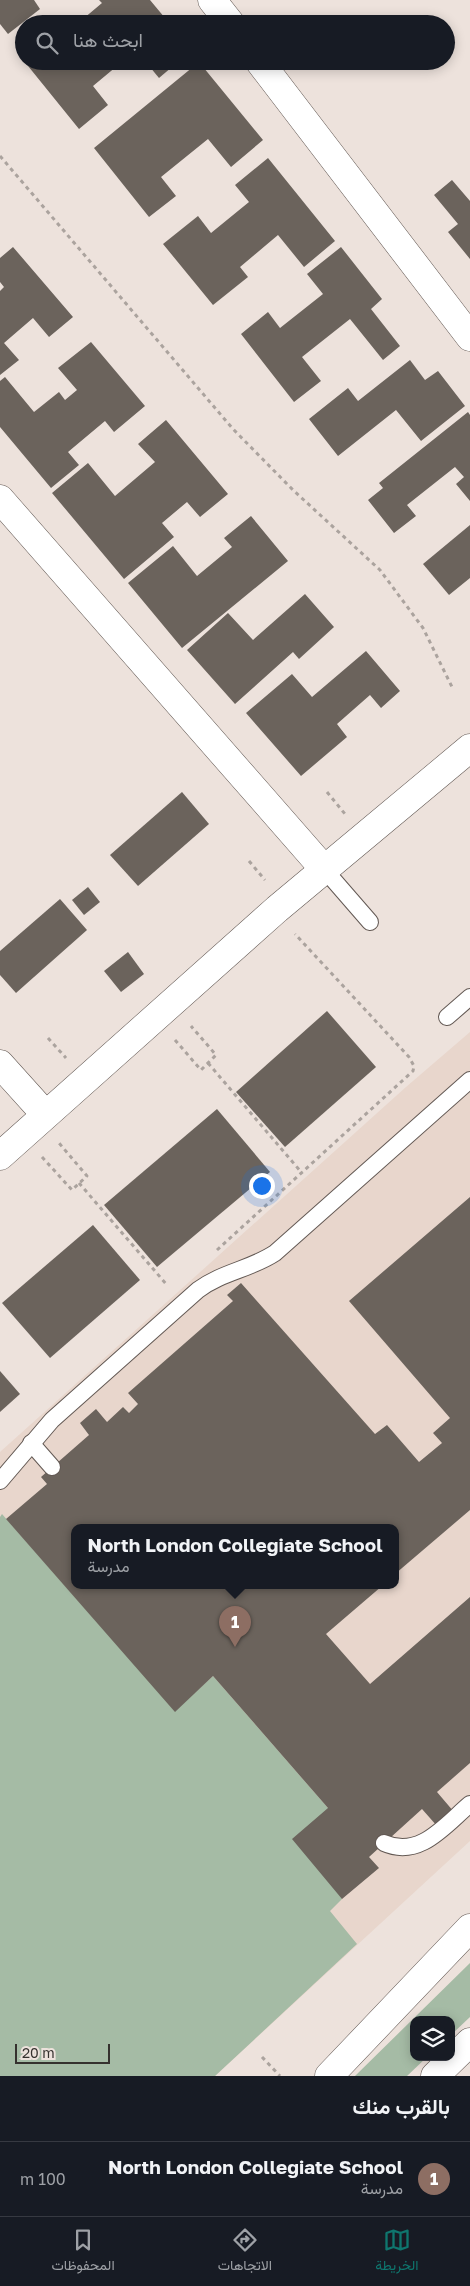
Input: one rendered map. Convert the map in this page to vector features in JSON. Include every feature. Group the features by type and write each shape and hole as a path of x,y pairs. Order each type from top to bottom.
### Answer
{"street":[{"path":"212,0 224,15"},
{"path":"266,70 470,337"},
{"path":"0,499 324,869"},
{"path":"0,1156 277,909 470,748"},
{"path":"0,1064 35,1123"},
{"path":"329,2076 470,1928"},
{"path":"434,2076 470,2042"}],"lane":[{"path":"324,869 370,922"},
{"path":"446,1017 470,998"},
{"path":"0,1481 52,1420 198,1290 221,1275 249,1267 275,1252 470,1080"},
{"path":"31,1443 52,1467"},
{"path":"384,1843 402,1849 424,1843 470,1804"}],"path":[{"path":"0,156 233,429 293,490 380,570 423,628 453,689"},
{"path":"215,1252 409,1075 414,1066 409,1057 302,944 277,909"},
{"path":"163,1010 216,1055 201,1070 163,1010"},
{"path":"208,1063 302,1173"},
{"path":"35,1123 87,1176 72,1190 35,1123"},
{"path":"79,1183 172,1291"},
{"path":"262,2057 280,2076"}],"shaded area":[{"path":"470,1032 470,1841 215,2076 0,2043 0,1452 406,1087"}],"green space":[{"path":"2,1514 175,1711 213,1676 328,1808 342,1899 330,1911 357,1944 215,2076 0,2076 0,1517"},
{"path":"470,1963 470,2017 455,2031 455,2016 416,2016"},
{"path":"410,2022 410,2061 423,2061 407,2076 355,2076"}],"building":[{"path":"0,0 34,0 40,9 32,15 15,15 15,29 8,34 0,24"},
{"path":"99,0 150,0 162,15 88,15 102,3"},
{"path":"31,70 112,70 93,86 108,105 79,129"},
{"path":"152,70 168,70 159,78"},
{"path":"189,70 206,70 263,140 231,167 208,139 161,177 176,196 149,217 94,148"},
{"path":"268,158 335,241 304,267 278,235 240,267 248,277 213,305 163,244 198,216 211,233 249,202 235,185"},
{"path":"452,180 470,201 470,259 448,232 458,224 434,195"},
{"path":"13,247 73,317 49,337 33,318 4,343 19,360 0,375 0,291 4,287 0,282 0,258"},
{"path":"341,247 382,299 371,309 400,346 383,360 350,319 302,357 321,381 294,402 241,334 268,312 280,328 323,294 307,274"},
{"path":"91,342 145,406 114,432 105,421 68,452 79,465 51,488 0,427 0,381 5,377 34,412 59,392 65,400 77,390 58,368"},
{"path":"410,360 425,380 438,371 465,406 421,441 396,410 338,456 309,419 348,388 358,401"},
{"path":"468,412 470,415 470,501 456,484 464,477 455,467 407,505 416,516 394,533 368,500 383,488 379,483"},
{"path":"166,420 228,494 200,517 187,502 162,523 174,537 124,579 52,493 88,463 115,496 155,462 138,444"},
{"path":"251,516 288,561 182,648 128,583 173,546 197,576 232,547 224,538"},
{"path":"470,525 470,578 449,595 423,564"},
{"path":"305,594 334,627 299,659 293,652 235,704 187,650 228,613 253,640"},
{"path":"366,651 400,691 381,708 370,695 337,724 347,737 301,776 246,713 292,674 312,697"},
{"path":"182,792 209,824 138,886 110,855"},
{"path":"88,887 100,902 84,915 72,900"},
{"path":"60,899 87,930 16,993 0,975 0,951"},
{"path":"128,952 144,974 121,992 104,971"},
{"path":"327,1011 376,1067 285,1147 236,1092"},
{"path":"217,1109 270,1172 157,1267 104,1205"},
{"path":"470,1197 470,1510 399,1571 399,1524 71,1524 71,1589 378,1589 326,1634 370,1684 470,1597 470,1763 437,1792 454,1812 437,1826 422,1809 369,1857 379,1868 342,1899 292,1839 328,1808 213,1676 175,1712 6,1519 47,1484 41,1477 89,1435 80,1423 96,1409 107,1422 123,1407 129,1413 138,1404 128,1393 233,1301 227,1295 241,1283 375,1434 387,1425 419,1462 442,1443 433,1433 450,1418 349,1301"},
{"path":"93,1225 140,1280 50,1358 2,1303"},
{"path":"0,1371 20,1394 0,1412"}],"place":[{"name":"North London Collegiate School","path":"235,1647"}]}
